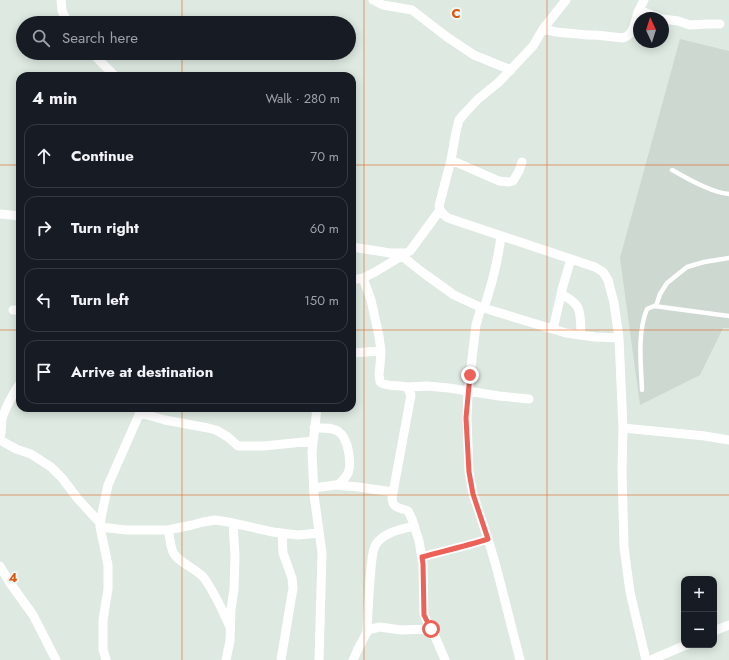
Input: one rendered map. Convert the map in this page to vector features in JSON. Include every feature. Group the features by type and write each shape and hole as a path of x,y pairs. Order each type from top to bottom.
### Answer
{"street":[{"path":"60,0 64,16"},
{"path":"373,0 383,5 412,10 447,37 474,55 511,70"},
{"path":"566,0 532,46 511,70 478,99 459,120 451,160 439,206 442,214 448,218 595,267 603,272 608,280 614,303 619,338 623,428 622,471 624,547 630,592 646,660"},
{"path":"543,30 623,38 627,37 635,25 639,10 644,0"},
{"path":"639,10 644,12"},
{"path":"669,20 690,25 720,24"},
{"path":"99,60 111,72"},
{"path":"451,160 499,182 513,181 522,162"},
{"path":"356,279 363,278 375,272 410,251 440,210"},
{"path":"0,214 16,216"},
{"path":"502,236 497,264 476,325 466,418 469,472 473,494 488,539 520,660"},
{"path":"356,248 404,254 422,272 454,294 483,308 566,332 581,335 619,338"},
{"path":"553,328 571,259"},
{"path":"363,278 371,300 382,351 379,374 380,382 384,385 406,387 427,386 529,399"},
{"path":"561,294 570,298 576,304 579,311 581,335"},
{"path":"356,353 382,351"},
{"path":"406,387 411,395 392,498 393,505 398,508 408,510 419,541 424,577 424,615 440,646 445,660"},
{"path":"16,390 2,418 2,432 0,439 16,449 31,454 51,467 62,478 101,526 126,530 168,530 214,520 298,535 320,533"},
{"path":"106,660 103,637 108,589 108,565 101,526 102,509 108,484 120,454 141,412"},
{"path":"144,412 165,420 216,430 228,437 238,446 272,446 313,441"},
{"path":"316,412 312,452 314,488 322,553 319,660"},
{"path":"314,428 339,431 345,439 350,462 345,478 338,485"},
{"path":"623,428 706,436 729,440"},
{"path":"314,488 338,485 393,492"},
{"path":"226,660 230,641 231,609 234,590 233,523"},
{"path":"353,660 367,632 372,555 376,544 384,536 396,530 414,526"},
{"path":"168,530 173,553 195,569 203,577 221,607 230,627"},
{"path":"281,660 293,588 292,578 283,553 282,533"},
{"path":"422,557 467,546 488,539"},
{"path":"0,566 10,583 33,615 56,660"},
{"path":"717,630 729,624"},
{"path":"367,632 371,629 380,627 401,630 431,629"},
{"path":"651,660 681,647"}],"lane":[{"path":"672,170 690,180 721,193 729,194"},
{"path":"656,306 666,283 686,267 704,262 729,258"},
{"path":"642,390 641,335 643,319 647,309 656,306 729,316"}],"shaded area":[{"path":"680,39 729,51 729,328 723,328 700,375 640,405 620,258"}],"route":[{"path":"431,629 424,615 422,557 467,546 488,539 473,494 469,472 466,418 470,375"}]}
